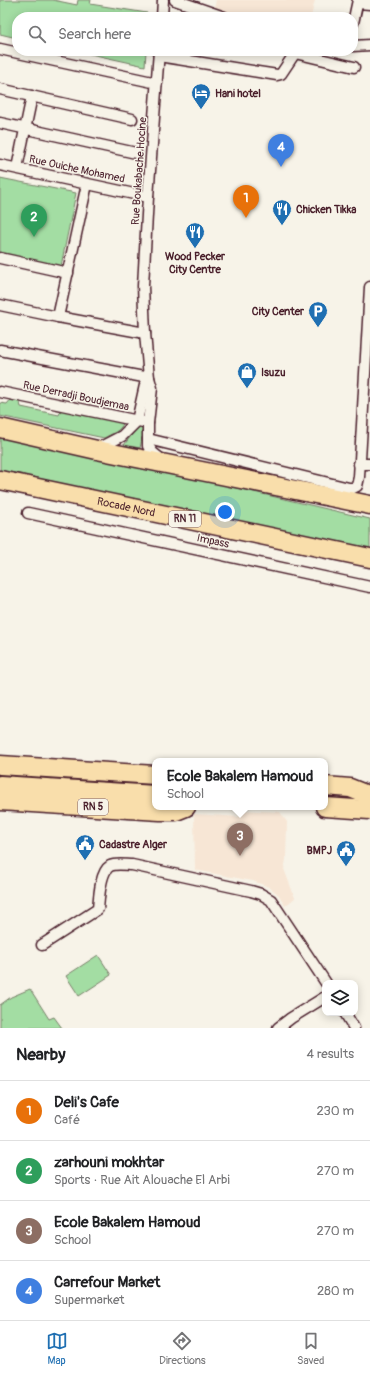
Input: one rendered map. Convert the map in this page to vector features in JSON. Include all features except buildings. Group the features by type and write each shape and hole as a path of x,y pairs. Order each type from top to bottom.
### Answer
{"highway":[{"path":"0,428 96,450 370,505"},
{"name":"Rocade Nord","path":"0,480 370,558"},
{"path":"0,765 152,775"},
{"name":"RN 5","path":"0,780 152,790"},
{"name":"RN 5","path":"0,784 152,795"},
{"path":"328,786 350,788 370,796"},
{"path":"328,800 370,803"},
{"name":"RN 5","path":"0,801 160,811 178,810"},
{"path":"328,807 370,810"}],"street":[{"path":"162,12 163,0"},
{"path":"175,0 210,12"},
{"path":"356,12 358,1 370,4"},
{"path":"358,46 370,45"},
{"path":"0,49 12,52"},
{"path":"32,56 157,83"},
{"name":"Rue Boukabache Hocine","path":"145,333 143,293 148,197 159,56"},
{"path":"175,56 277,75 281,74 294,56"},
{"path":"308,56 354,67"},
{"path":"0,89 132,119"},
{"path":"17,168 32,96"},
{"path":"0,123 136,152"},
{"name":"Rue Ouiche Mohamed","path":"0,165 148,197"},
{"path":"58,317 87,184"},
{"path":"0,258 68,273"},
{"path":"148,439 349,488 357,486 359,464 366,433 370,287"},
{"path":"0,305 145,333 149,378 152,388 151,404 142,422 122,436 96,450"},
{"path":"0,350 149,378"},
{"name":"Rue Derradji Boudjemaa","path":"0,392 142,422"},
{"path":"142,422 148,439 148,446 153,453 162,460 176,466"},
{"path":"359,464 370,464"},
{"name":"Impass","path":"28,513 370,587"},
{"path":"42,945 98,908 103,873 110,866 120,864 132,865 261,894 271,900 324,980"},
{"path":"278,1028 322,999"},
{"path":"347,1016 354,1028"}],"shaded area":[{"path":"216,0 315,0 312,12 226,12 214,9"},
{"path":"238,810 280,812 287,822 286,860 284,869 295,898 285,906 279,895 269,887 253,881 195,870 194,814 239,817"}],"green space":[{"path":"0,0 53,0 77,5 78,0 91,0 90,4 141,12 12,12 12,37 0,34"},
{"path":"100,56 146,56 145,66"},
{"path":"0,178 76,193 61,266 0,253"},
{"path":"12,398 19,399 21,407 59,415 62,408 123,423 122,426 113,434 104,438 0,416 0,403 7,404"},
{"path":"140,424 145,425 140,448 124,445"},
{"path":"0,436 202,480 370,519 370,550 0,470"},
{"path":"0,769 152,778 152,785 35,777 0,776"},
{"path":"98,955 111,975 79,996 66,976"},
{"path":"30,989 49,1019 54,1017 62,1028 0,1028 0,1005 11,997"}],"place":[{"name":"Hani hotel","path":"201,110"},
{"name":"Carrefour Market","path":"281,167"},
{"name":"Deli's Cafe","path":"246,218"},
{"name":"Chicken Tikka","path":"282,226"},
{"name":"zarhouni mokhtar","path":"34,237"},
{"name":"Wood Pecker City Centre","path":"195,249"},
{"name":"City Center","path":"318,328"},
{"name":"Isuzu","path":"247,389"},
{"name":"Ecole Bakalem Hamoud","path":"240,856"},
{"name":"Cadastre Alger","path":"85,861"},
{"name":"BMPJ","path":"346,867"}]}
